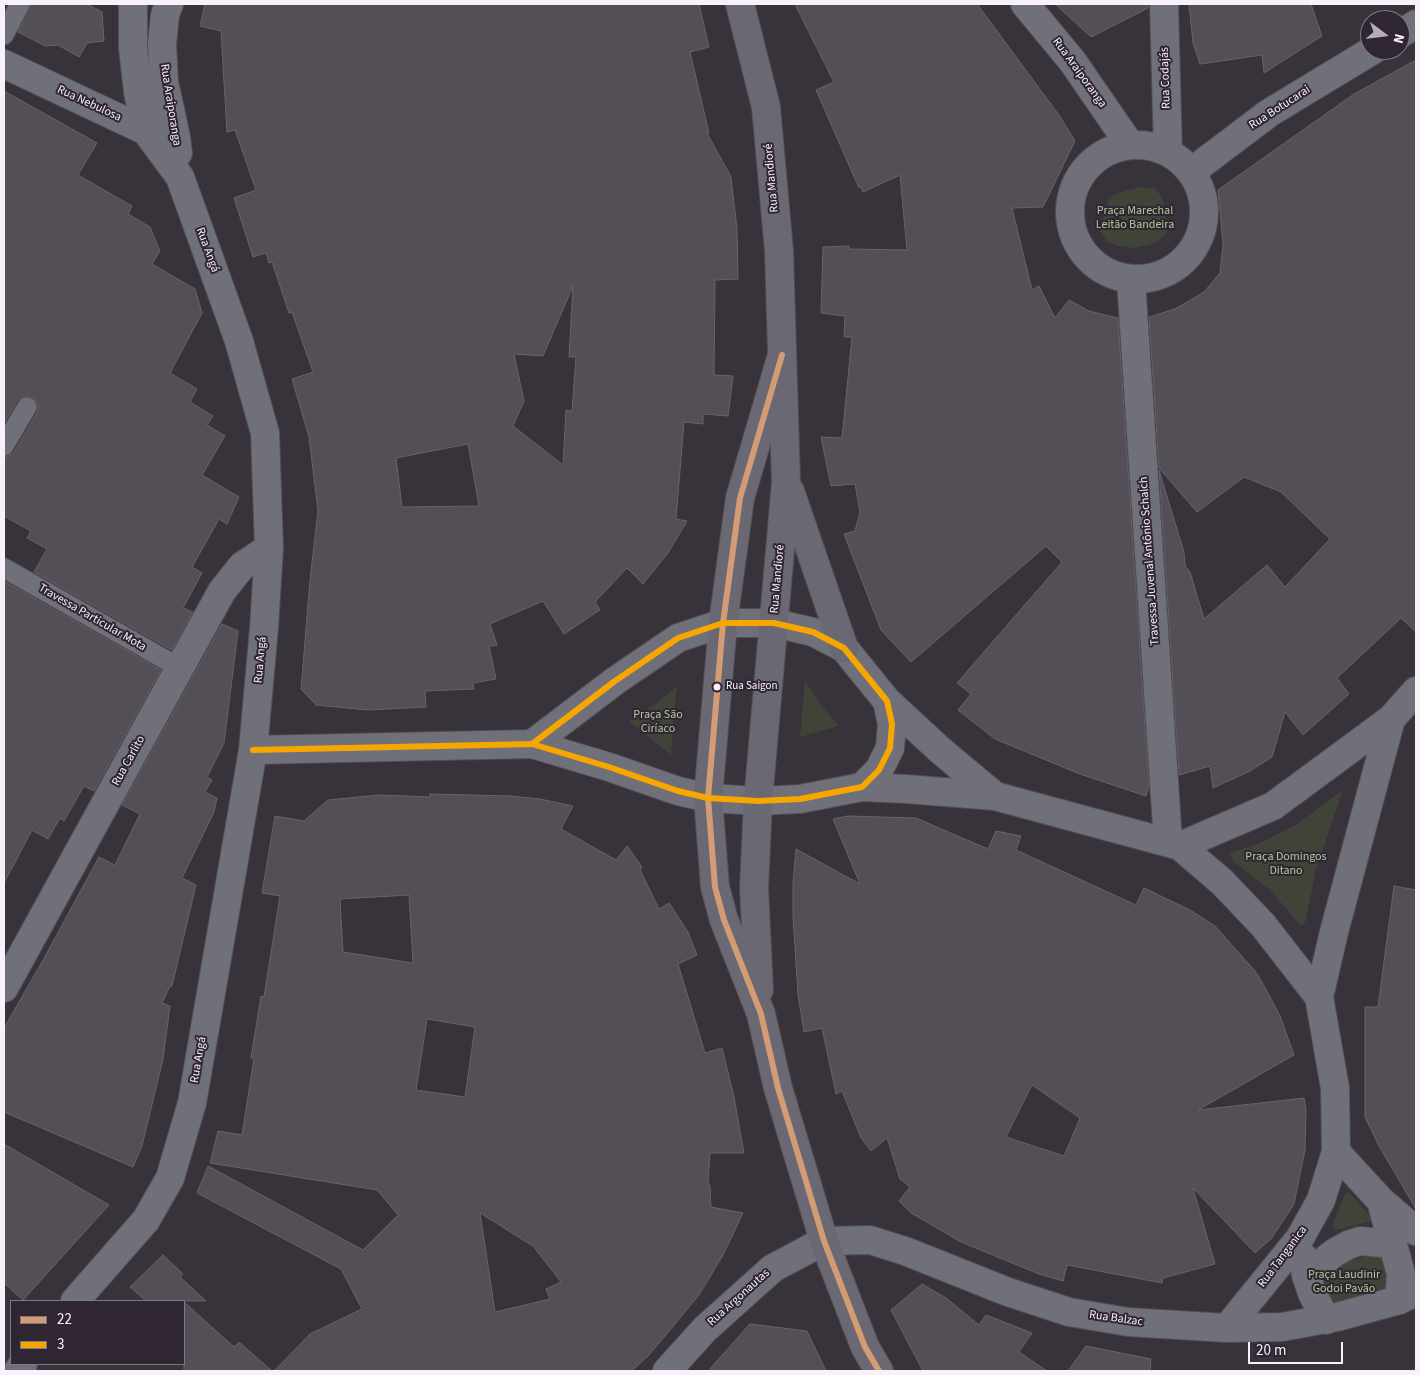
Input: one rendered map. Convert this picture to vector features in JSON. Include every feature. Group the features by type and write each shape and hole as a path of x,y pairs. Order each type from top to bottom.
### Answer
{"street":[{"name":"Rua Angá","path":"76,1300 146,1220 170,1178 192,1103 253,750 269,548 265,434 239,342 180,177 146,131 138,92 133,48 133,4"},
{"name":"Rua Araiporanga","path":"168,4 162,44 164,82 176,138 180,177"},
{"name":"Rua Mandioré","path":"740,4 766,107 779,251 786,482 774,623"},
{"name":"Rua Araiporanga","path":"1025,4 1073,62 1130,145"},
{"name":"Rua Codajás","path":"1164,4 1168,152"},
{"name":"Rua Botucarai","path":"1191,172 1269,113 1360,58"},
{"name":"Rua Nebulosa","path":"4,64 146,131 176,138"},
{"path":"1130,145 1150,146 1168,152 1181,161 1191,172 1199,187 1204,204 1204,221 1200,238 1192,252 1180,265 1165,274 1148,279 1131,280 1112,276 1094,266 1081,251 1072,233 1069,214 1072,193 1080,175 1094,160 1111,150 1130,145"},
{"name":"Travessa Juvenal Antônio Schalch","path":"1131,280 1174,844"},
{"name":"Rua Mandioré","path":"723,623 740,498 782,355"},
{"path":"786,482 844,648 887,701 940,750 995,796"},
{"name":"Rua Carlito","path":"4,988 222,591 242,566 269,548"},
{"path":"532,744 615,680 678,638 723,623 774,623 813,632 844,648"},
{"path":"723,623 708,798 715,887 724,920 760,1014 778,1088 824,1241 865,1347 879,1371"},
{"path":"760,1014 754,888 758,801 774,623"},
{"path":"1174,844 1273,806 1391,719 1416,691"},
{"path":"862,787 879,770 890,748 892,724 887,701"},
{"path":"1319,997 1336,923 1391,719"},
{"path":"253,750 532,744 609,767 678,791 708,798 758,801 800,799 862,787 906,788 995,796 1174,844 1222,882 1263,925 1319,997"},
{"name":"Rua Tanganica","path":"1227,1328 1300,1238 1320,1200 1336,1152 1335,1088 1319,997"},
{"path":"1336,1152 1381,1201 1416,1231"},
{"path":"1381,1201 1407,1296"},
{"path":"1300,1238 1306,1275 1312,1293 1326,1320"},
{"name":"Rua Balzac","path":"824,1241 870,1240 904,1251 1008,1292 1069,1312 1128,1322 1227,1328 1282,1327 1326,1320 1407,1296"},
{"name":"Rua Argonautas","path":"667,1371 705,1329 774,1268 824,1241"},
{"path":"1306,1275 1348,1245 1360,1242 1393,1244"}],"lane":[{"path":"4,35 20,4"},
{"path":"4,446 26,407"},
{"name":"Travessa Particular Mota","path":"4,568 180,668"}],"green space":[{"name":"Praça Marechal Leitão Bandeira","path":"1140,187 1153,188 1160,194 1167,231 1163,237 1152,244 1135,248 1118,246 1108,242 1101,233 1101,227 1108,201 1115,194"},
{"path":"805,681 822,706 839,726 800,737"},
{"name":"Praça São Ciríaco","path":"677,686 671,755 629,721 657,703"},
{"name":"Praça Domingos Ditano","path":"1343,790 1316,869 1306,920 1303,925 1300,925 1271,891 1233,861 1230,853 1258,844 1297,824"},
{"path":"1349,1192 1372,1219 1371,1221 1337,1230 1332,1226 1344,1196"},
{"name":"Praça Laudinir Godoi Pavão","path":"1384,1253 1397,1287 1343,1303 1329,1298 1322,1287 1323,1275 1338,1263"}],"building":[{"path":"31,4 87,4 102,12 104,41 87,43 79,57 58,45 45,46 18,32"},
{"path":"205,4 699,4 709,47 690,52 709,133 707,133 731,177 737,229 738,279 715,280 714,375 733,376 728,416 703,414 703,424 684,422 676,519 687,521 668,553 643,584 627,568 595,602 600,610 564,634 543,601 490,624 497,645 489,646 496,679 473,683 474,689 425,691 426,707 368,710 316,705 301,689 318,511 309,437 292,379 313,372 292,312 289,313 272,262 269,263 266,253 253,257 234,198 256,190 235,130 227,132 221,31 200,26","holes":["573,286 569,357 576,357 572,411 566,410 563,465 513,426 524,401 514,354 543,356","468,444 479,506 402,507 396,458"]},
{"path":"795,4 977,4 1059,115 1075,141 1043,207 1012,208 1032,290 1039,286 1055,318 1069,300 1089,311 1118,318 1149,786 1146,796 1080,774 995,739 958,710 971,694 957,683 1062,562 1046,546 911,662 881,630 844,534 855,531 860,512 855,484 831,486 821,437 842,438 852,337 844,337 845,316 821,313 823,247 849,246 849,249 907,250 900,175 863,192 861,187 859,188 816,90 834,82"},
{"path":"1055,4 1148,4 1148,8 1091,37"},
{"path":"1189,4 1311,4 1322,36 1264,73 1262,55 1200,64 1193,43"},
{"path":"1416,60 1416,632 1401,618 1337,678 1349,694 1303,735 1285,712 1272,757 1250,771 1213,788 1210,766 1179,775 1159,470 1184,552 1185,566 1190,572 1204,619 1267,565 1285,587 1330,539 1281,492 1244,477 1197,512 1159,468 1149,317 1175,309 1204,292 1220,273 1223,244 1218,190 1354,94"},
{"path":"4,91 97,143 78,175 132,206 128,214 150,227 160,251 152,264 195,289 202,313 170,373 197,389 190,402 213,416 207,425 225,436 202,475 239,497 227,524 219,519 192,567 202,573 183,608 193,612 172,650 34,572 47,549 27,538 31,531 4,516 4,457 14,452 37,413 38,407 32,397 22,397 17,401 4,424"},
{"path":"4,581 161,670 94,791 84,786 64,821 60,818 48,839 32,830 4,883"},
{"path":"222,624 238,631 224,743 207,777 212,780 205,792 217,798 214,812 182,878 196,885 172,986 170,986 162,1003 170,1006 163,1059 142,1146 133,1167 4,1112 4,1028 99,857 115,865 140,814 122,805"},
{"path":"430,794 510,796 540,799 573,806 561,829 616,860 627,846 642,867 640,870 659,909 669,903 688,932 697,955 678,964 705,1053 722,1048 734,1097 744,1153 710,1153 708,1181 711,1207 743,1213 723,1255 699,1295 649,1355 632,1371 274,1371 310,1334 362,1309 341,1269 197,1193 208,1166 363,1250 398,1215 377,1190 210,1163 218,1131 242,1135 254,1058 251,1058 261,996 264,997 280,896 262,893 275,816 304,821 328,800 379,795 430,797","holes":["409,895 413,963 343,952 340,899","427,1019 475,1027 465,1097 416,1090","480,1213 533,1246 561,1282 546,1289 550,1299 495,1312"]},
{"path":"848,816 916,818 988,849 996,831 1021,836 1016,850 1136,905 1144,888 1190,910 1215,926 1256,972 1280,1016 1294,1055 1198,1110 1304,1098 1306,1110 1305,1150 1294,1204 1271,1239 1255,1253 1193,1188 1215,1264 1163,1278 1162,1283 1067,1265 1063,1281 1039,1274 961,1242 911,1213 899,1201 910,1187 900,1179 887,1138 871,1151 861,1138 842,1091 836,1094 822,1028 804,1032 798,994 793,917 793,882 796,849 860,884 833,819","holes":["1032,1085 1080,1118 1064,1156 1006,1137"]},
{"path":"1394,886 1416,890 1416,1209 1379,1146 1365,1117 1365,1007 1378,1007"},
{"path":"4,1144 109,1205 23,1300 4,1283"},
{"path":"163,1255 183,1274 180,1277 206,1301 145,1300 130,1287"},
{"path":"922,1284 946,1298 979,1325 986,1315 1032,1333 1019,1352 1047,1371 923,1371 891,1310"},
{"path":"185,1303 234,1347 239,1342 272,1371 184,1371"},
{"path":"750,1324 807,1331 826,1371 708,1371"},
{"path":"1086,1346 1151,1359 1150,1371 1068,1371"}],"transit line":[{"name":"22","path":"782,355 740,498 723,623 708,798 715,887 724,920 761,1014 778,1088 824,1241 865,1347 879,1371"},
{"name":"3","path":"253,750 532,744 609,767 678,791 708,798 758,801 800,799 862,787 879,770 890,748 892,724 887,701 844,648 813,632 774,623 723,623 678,638 615,681 532,744"}],"place":[{"name":"Rua Saigon","path":"717,687"}]}
